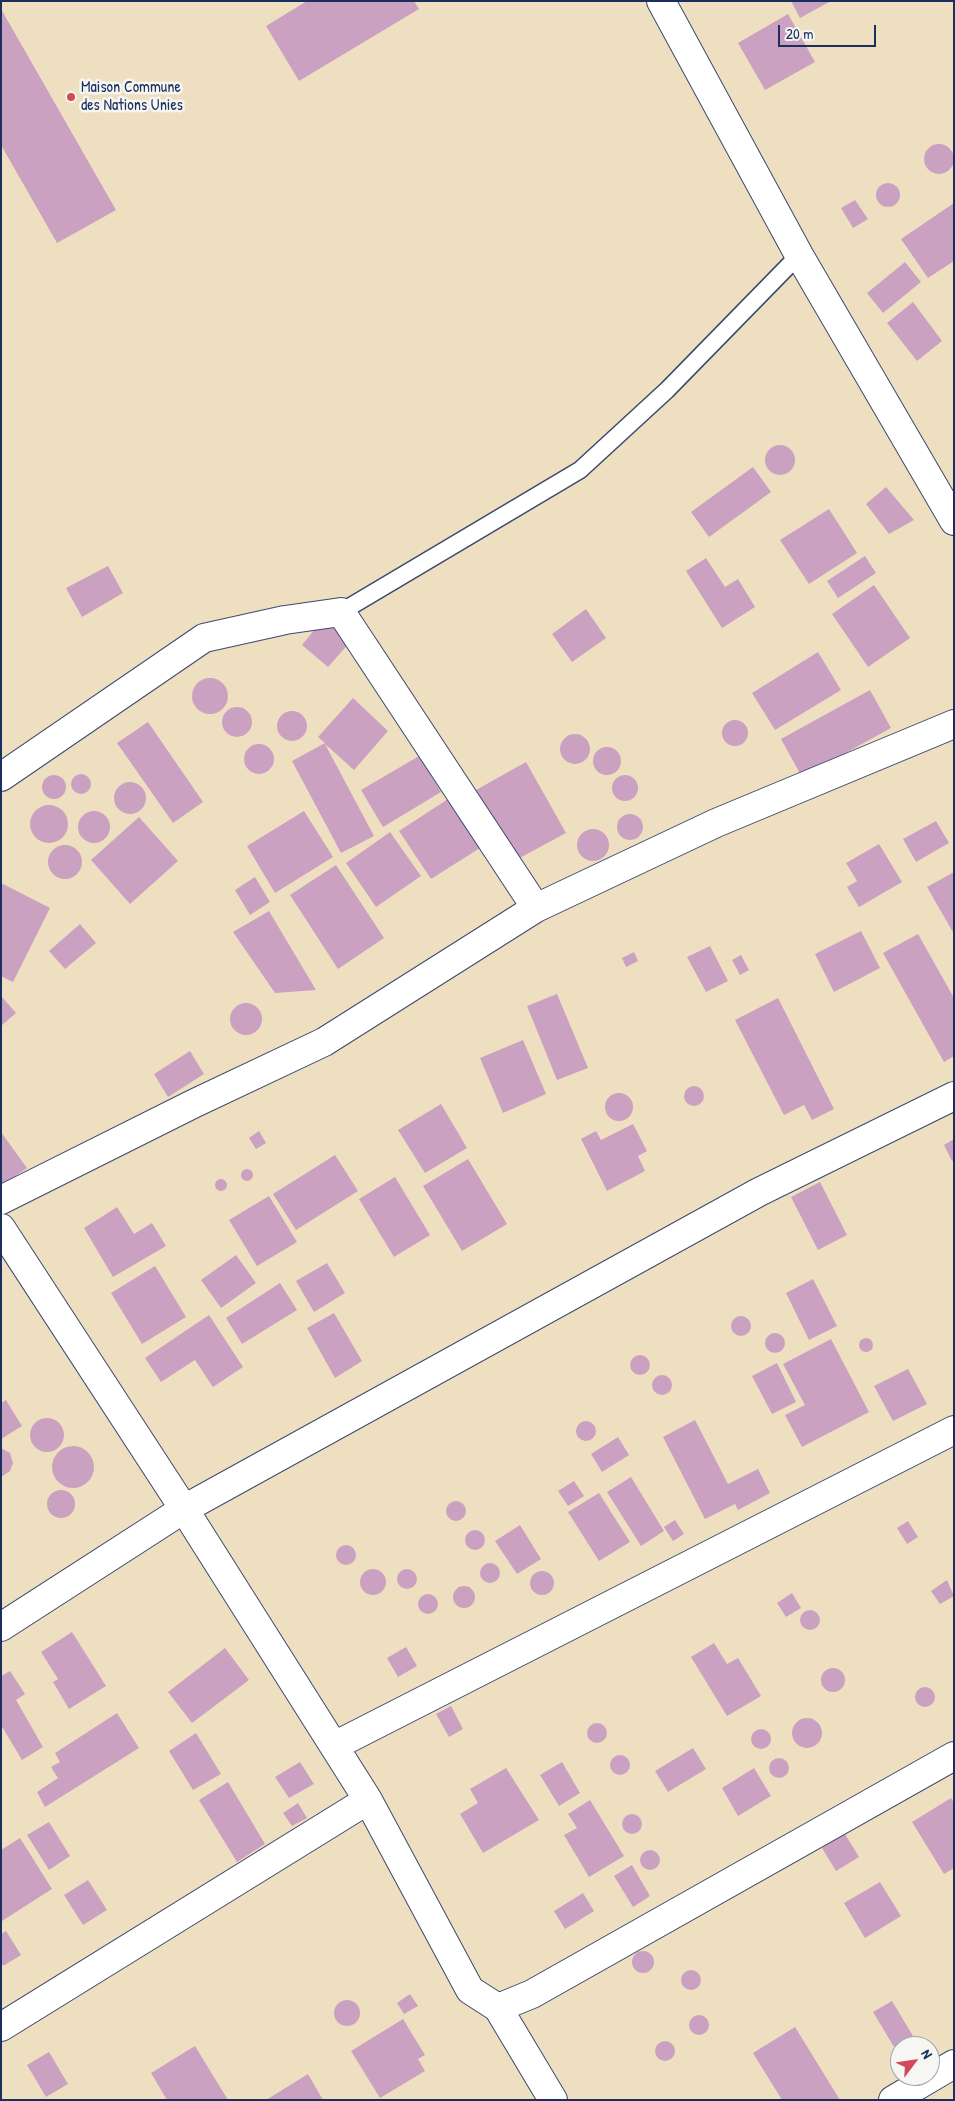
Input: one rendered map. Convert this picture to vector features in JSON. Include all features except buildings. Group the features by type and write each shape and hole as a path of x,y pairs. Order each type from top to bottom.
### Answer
{"street":[{"path":"661,1 799,255 954,521"},
{"path":"1,777 204,638 285,620 341,612 536,908"},
{"path":"1,1200 195,1102 324,1042 536,908 716,823 954,724"},
{"path":"1,1627 184,1509 759,1192 954,1096"},
{"path":"1,1228 184,1509 368,1800 470,1990 498,2008 553,2100"},
{"path":"334,1746 954,1430"},
{"path":"498,2008 532,1994 954,1756"},
{"path":"1,2027 368,1800"},
{"path":"892,2100 954,2064"}],"lane":[{"path":"341,612 580,470 667,390 799,255"}],"place":[{"name":"Maison Commune des Nations Unies","path":"71,97"}]}
